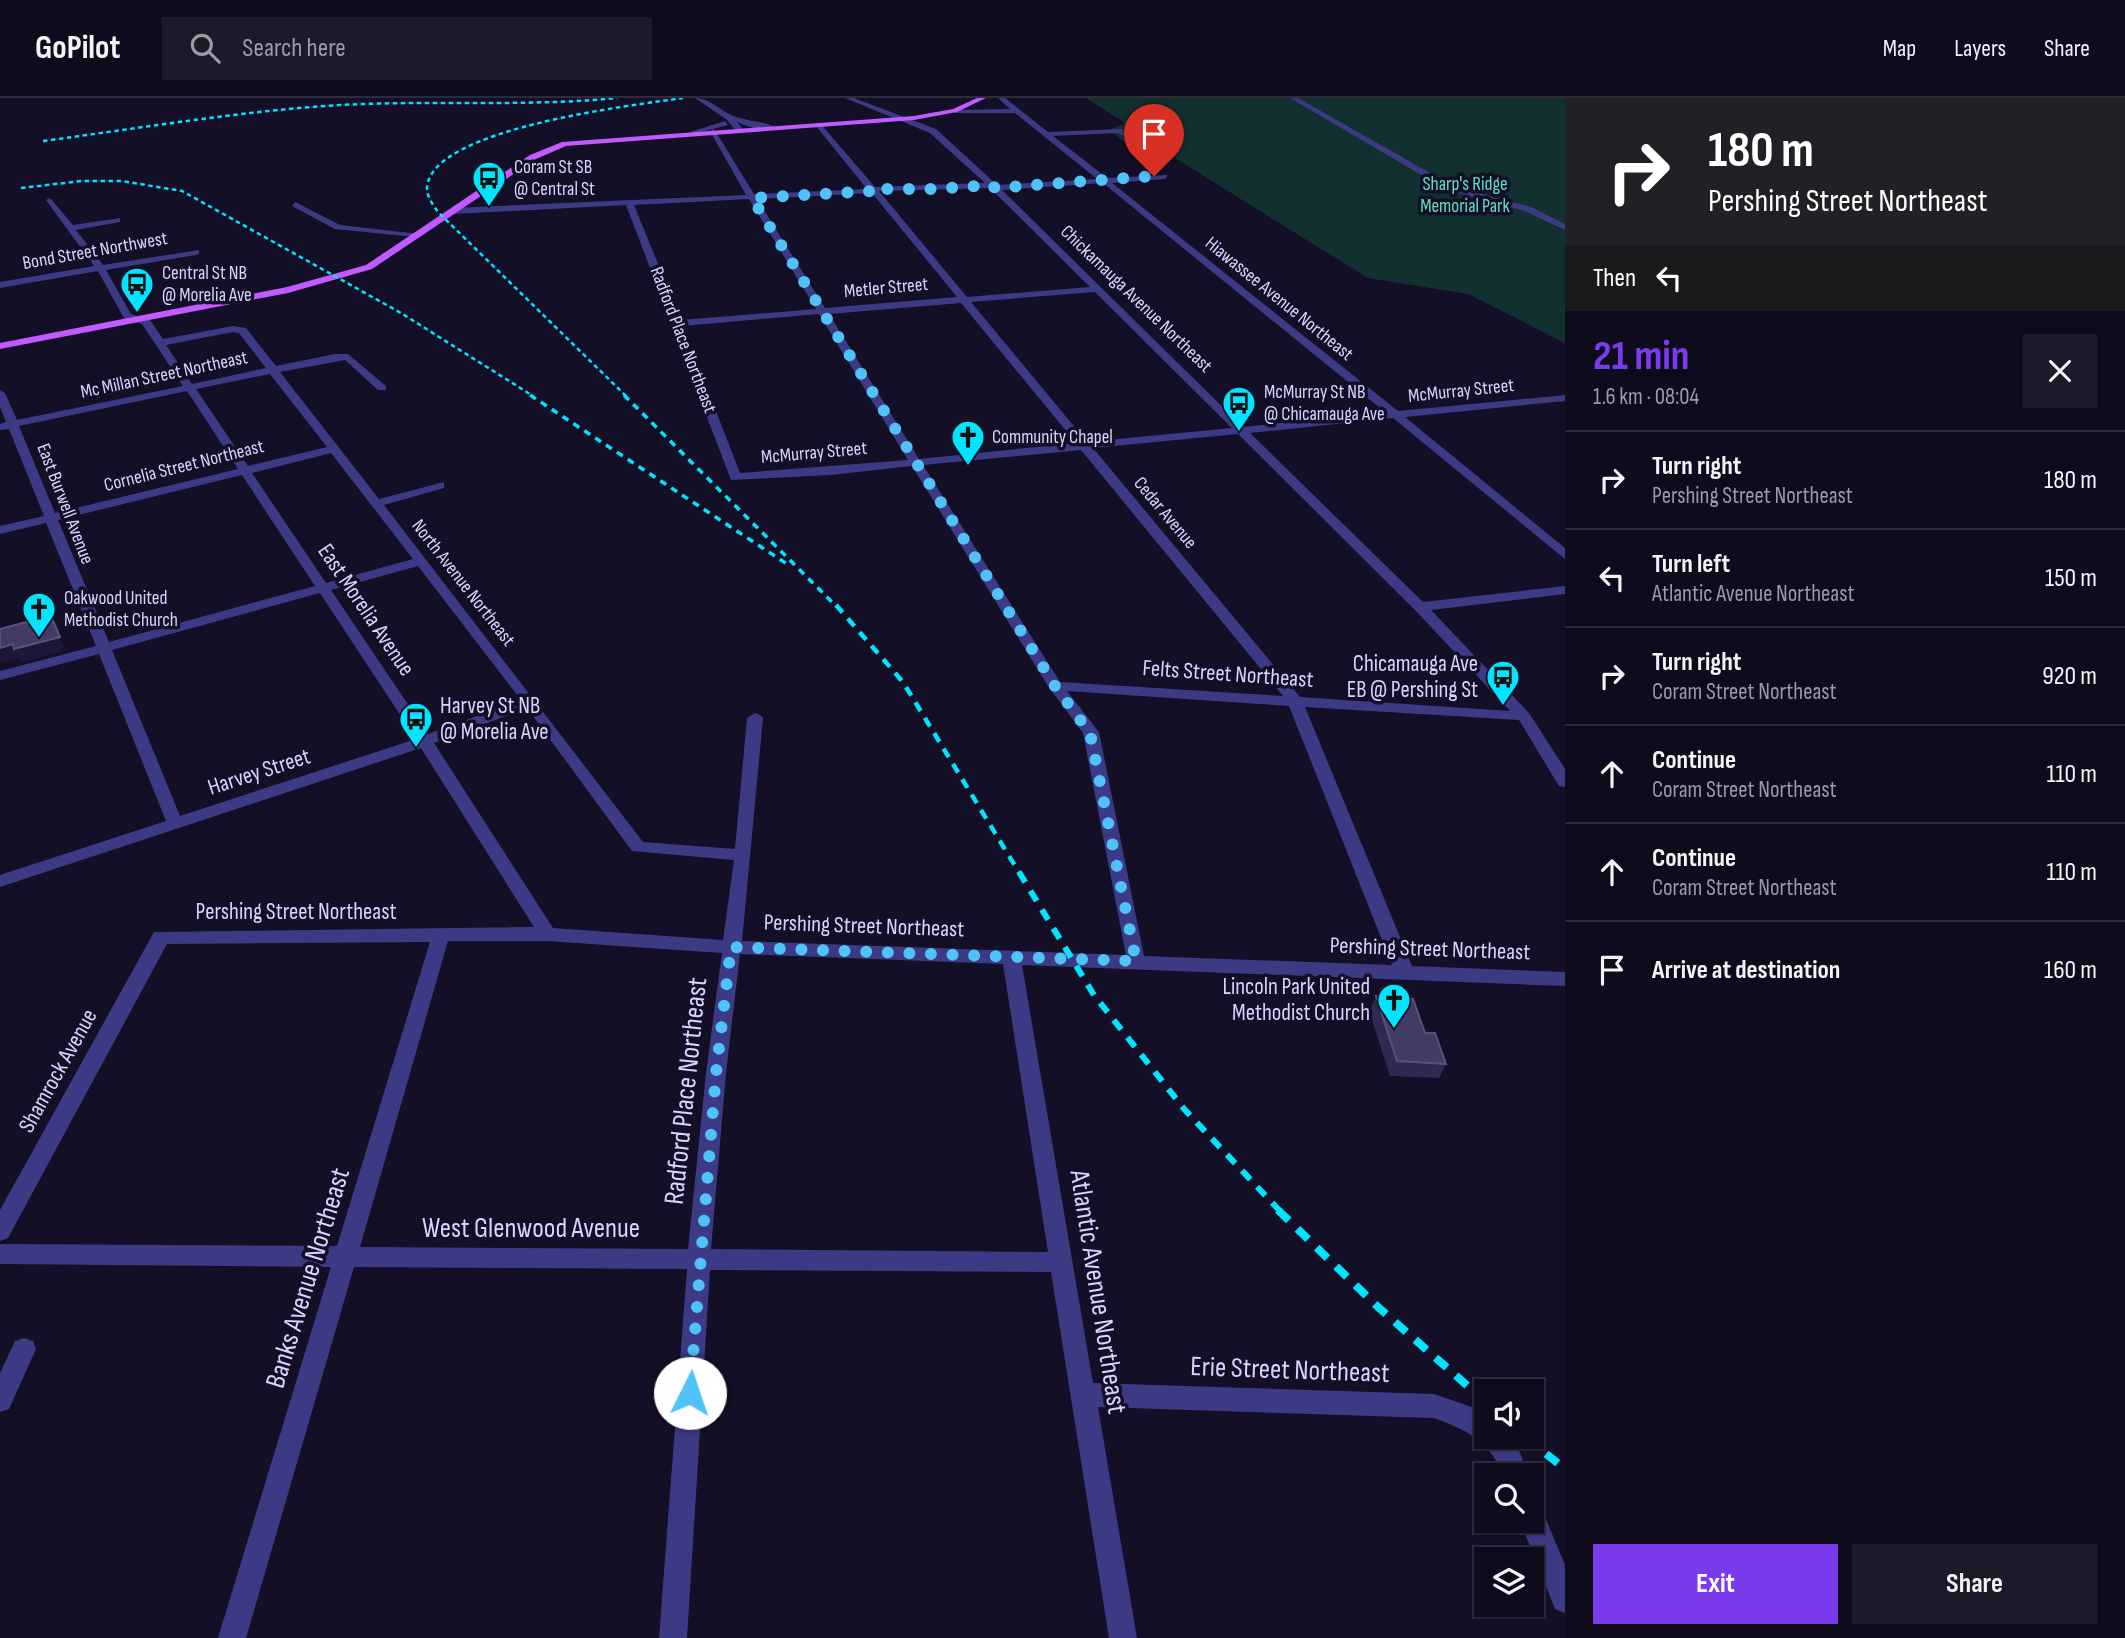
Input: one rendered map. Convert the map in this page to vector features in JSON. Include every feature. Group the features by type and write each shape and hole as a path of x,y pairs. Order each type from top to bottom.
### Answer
{"main road":[{"path":"0,346 336,279 369,267 415,234 551,148 584,141 694,132 907,119 958,110 983,98"}],"street":[{"path":"698,98 728,117 750,125 771,127"},
{"name":"Chickamauga Avenue Northeast","path":"848,98 933,131 993,186 1420,607 1524,716 1565,782"},
{"path":"1293,98 1450,188 1528,209 1565,227"},
{"name":"Hiawassee Avenue Northeast","path":"1002,99 1397,416 1565,555"},
{"path":"958,110 1015,110"},
{"path":"728,117 739,129"},
{"path":"694,132 718,126 728,117"},
{"name":"Cedar Avenue","path":"819,124 1295,701 1405,972"},
{"path":"714,131 752,198 915,462 1055,686 1090,733 1136,961"},
{"path":"1045,134 1119,131 1125,135"},
{"path":"453,211 1165,177"},
{"name":"East Morelia Avenue","path":"50,200 101,269 127,316 146,323 425,741 547,934"},
{"name":"Radford Place Northeast","path":"629,203 734,477"},
{"path":"295,204 338,227 415,234"},
{"path":"71,228 117,220"},
{"name":"Bond Street Northwest","path":"0,285 196,252"},
{"name":"Metler Street","path":"677,323 1098,289"},
{"name":"North Avenue Northeast","path":"159,343 239,328 422,561 638,847 743,855"},
{"name":"Mc Millan Street Northeast","path":"7,426 335,357 348,357 382,388"},
{"name":"East Burwell Avenue","path":"0,393 7,426 50,518 175,823"},
{"name":"McMurray Street","path":"734,477 915,462 1565,398"},
{"path":"1548,399 1565,411"},
{"name":"Cornelia Street Northeast","path":"0,530 335,449"},
{"path":"377,503 440,485"},
{"path":"0,676 422,561"},
{"path":"1420,607 1565,590"},
{"name":"Felts Street Northeast","path":"1055,686 1524,716"},
{"name":"Harvey Street","path":"0,881 425,741 530,702"},
{"name":"Radford Place Northeast","path":"673,1638 699,1258 716,1073 743,855 755,718"},
{"name":"Pershing Street Northeast","path":"161,937 547,934 731,947 1565,979"},
{"name":"Banks Avenue Northeast","path":"232,1638 441,935"},
{"name":"Shamrock Avenue","path":"0,1231 161,937"},
{"name":"Atlantic Avenue Northeast","path":"1011,956 1123,1638"},
{"name":"West Glenwood Avenue","path":"0,1254 1062,1262"},
{"path":"0,1400 24,1349"},
{"name":"Erie Street Northeast","path":"1085,1395 1434,1406 1474,1420"},
{"path":"1539,1533 1565,1599"}],"green space":[{"name":"Sharp's Ridge Memorial Park","path":"1086,98 1565,98 1565,343 1468,294 1368,278 1155,143 1127,144 1109,130 1125,123"}],"building":[{"path":"49,611 60,637 14,649 13,644 0,648 0,629 30,621 29,617"},
{"path":"1383,989 1402,990 1405,998 1413,999 1425,1033 1435,1033 1446,1064 1397,1061 1376,996 1385,997"}],"railway":[{"path":"43,141 228,116 340,105 548,102 617,98"},
{"path":"626,396 438,212 429,198 427,188 437,167 462,150 497,135 582,114 683,98"},
{"path":"21,188 82,181 122,181 182,191 401,313 533,396"},
{"path":"530,395 790,566"},
{"path":"624,395 837,607"},
{"path":"836,605 903,682 1020,874"},
{"path":"1019,872 1094,995 1185,1110 1280,1211"},
{"path":"1278,1210 1378,1307 1474,1391"},
{"path":"1540,1449 1565,1469"}],"place":[{"name":"Coram St SB @ Central St","path":"489,208"},
{"name":"Central St NB @ Morelia Ave","path":"137,314"},
{"name":"McMurray St NB @ Chicamauga Ave","path":"1239,433"},
{"name":"Community Chapel","path":"968,467"},
{"name":"Oakwood United Methodist Church","path":"39,639"},
{"name":"Chicamauga Ave EB @ Pershing St","path":"1503,707"},
{"name":"Harvey St NB @ Morelia Ave","path":"416,749"},
{"name":"Lincoln Park United Methodist Church","path":"1394,1030"}],"route":[{"path":"690,1393 716,1073 731,947 1136,961 1090,733 1055,686 752,198 814,196 873,191 872,189 992,185 995,188 1154,176"}]}
